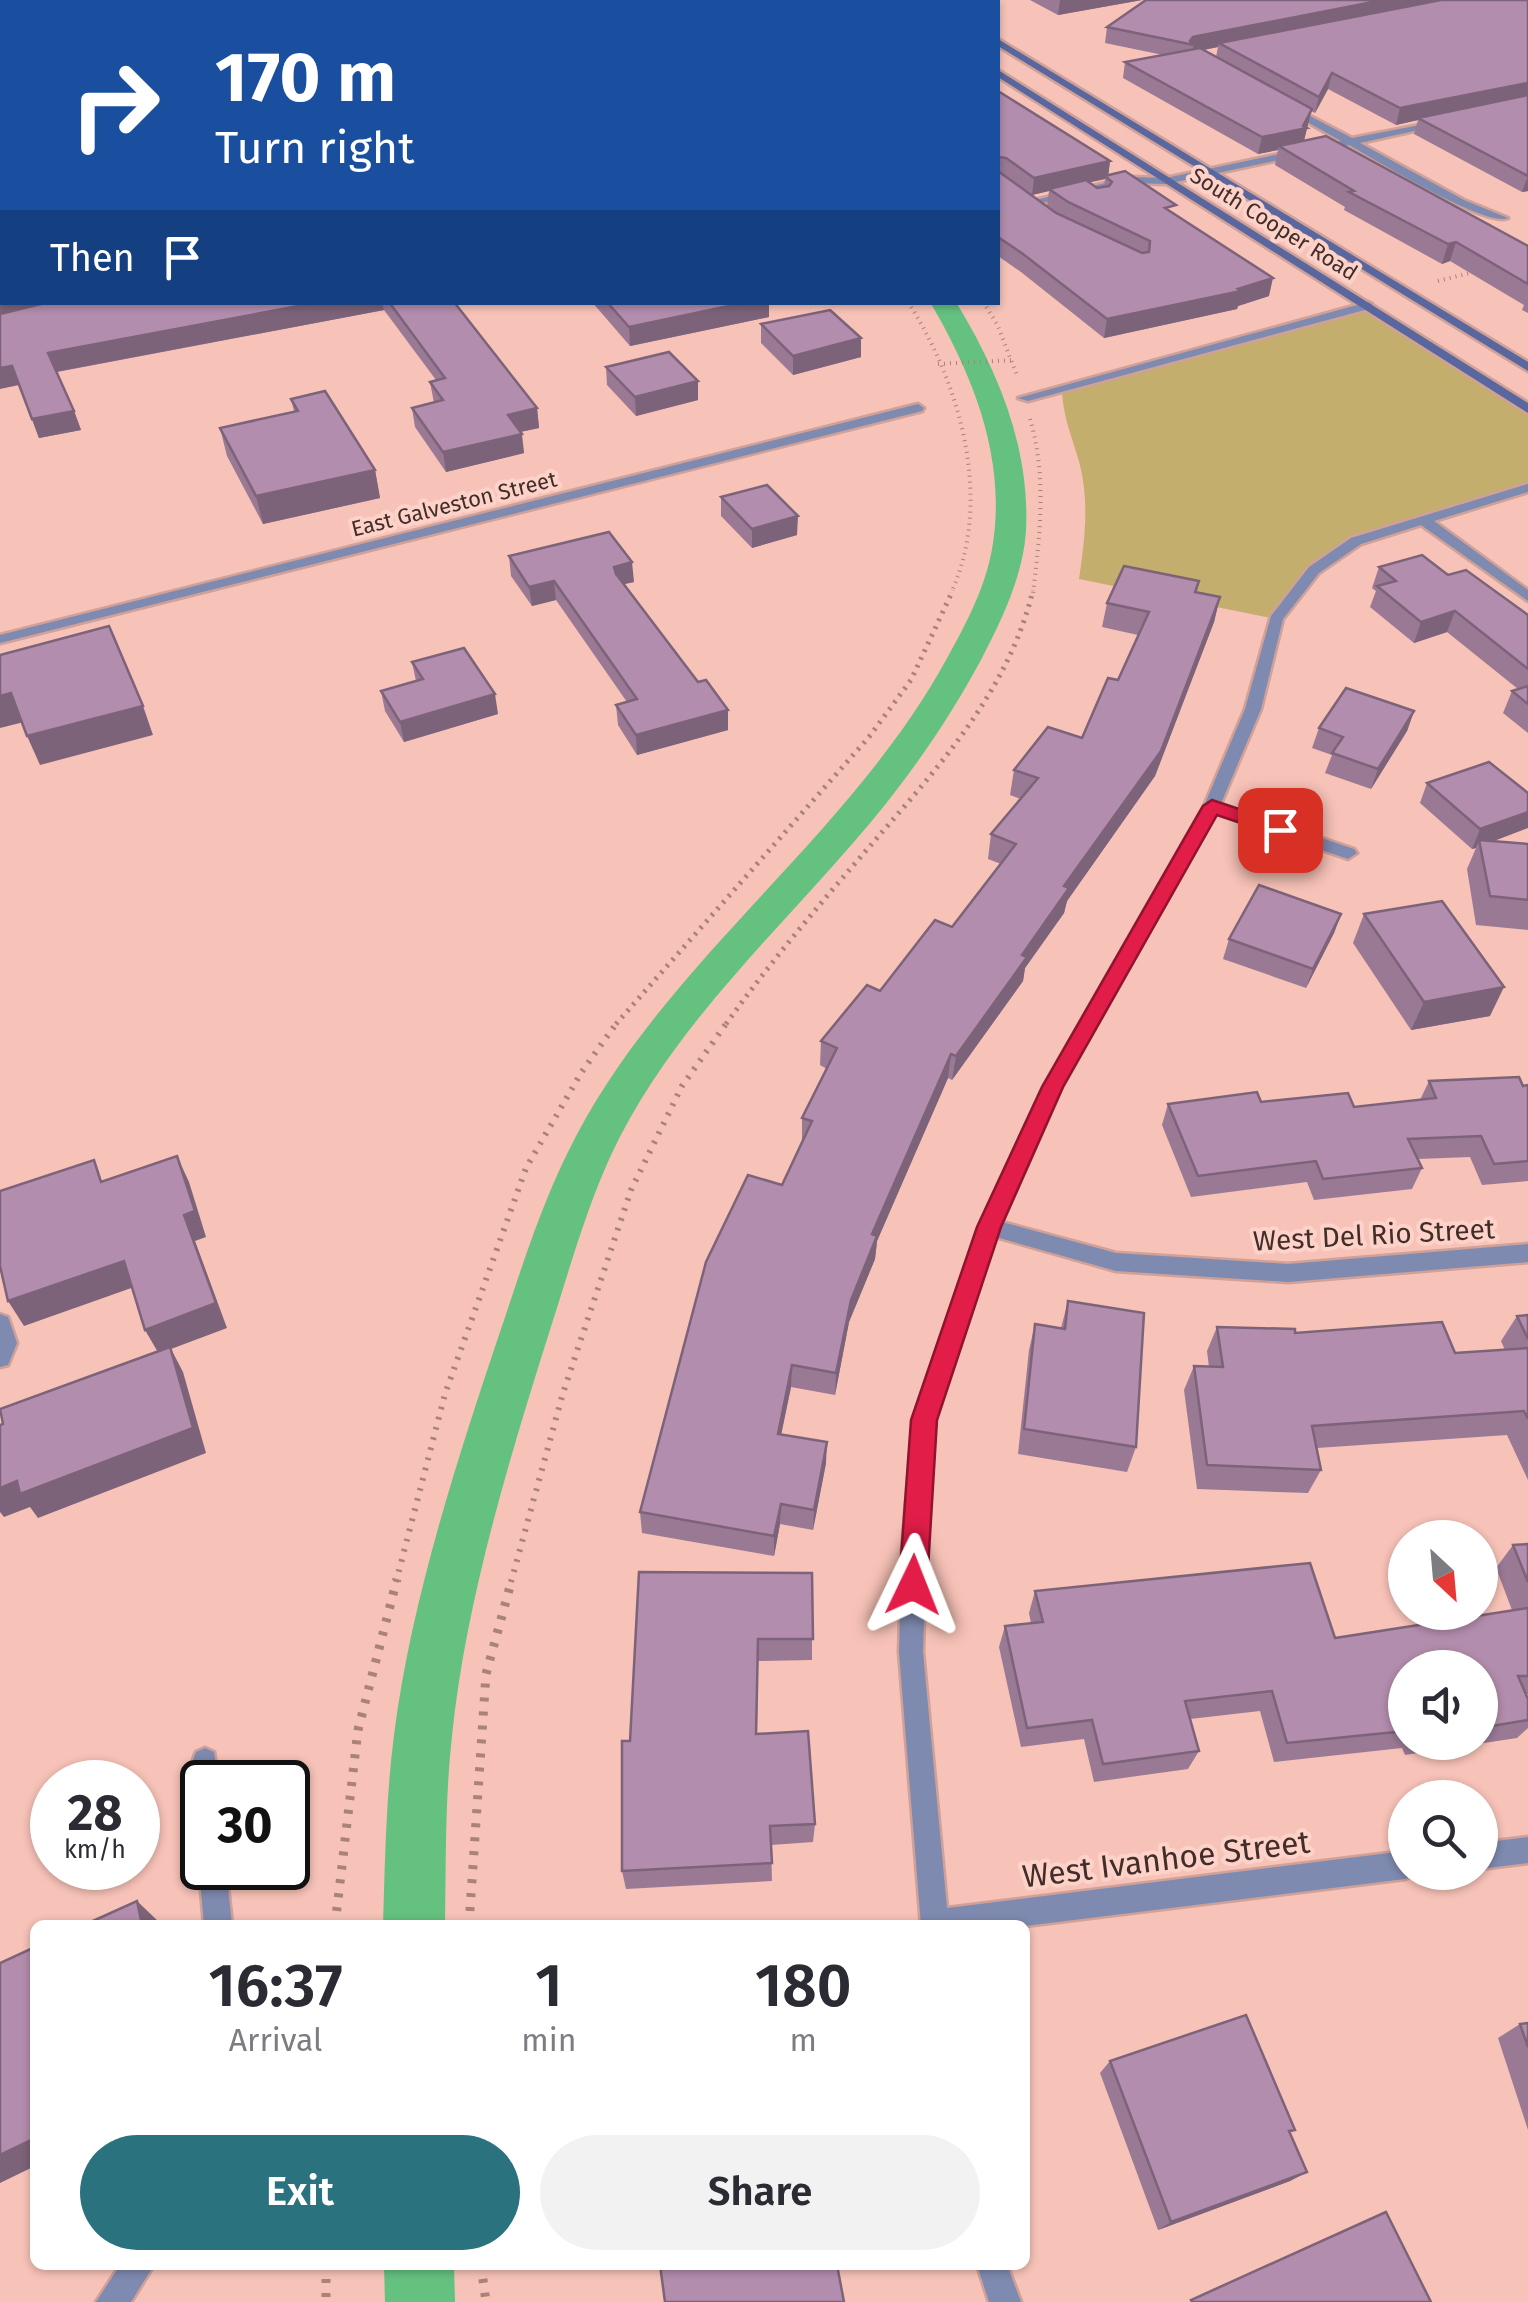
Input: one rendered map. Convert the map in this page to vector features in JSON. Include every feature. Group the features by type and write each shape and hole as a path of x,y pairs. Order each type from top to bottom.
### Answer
{"main road":[{"name":"South Cooper Road","path":"1000,43 1528,367"},
{"name":"South Cooper Road","path":"1000,74 1528,409"}],"street":[{"path":"1282,104 1460,202 1503,218"},
{"path":"1028,203 1130,180 1166,180 1207,172 1457,119"},
{"path":"1013,192 1043,213 1146,191 1166,180"},
{"path":"1086,190 1101,200"},
{"path":"1024,398 1368,306"},
{"name":"East Galveston Street","path":"0,639 918,408"},
{"path":"935,1920 911,1652 924,1420 989,1227 1053,1087 1212,806 1254,710 1276,619 1314,570 1356,540 1528,488"},
{"path":"1423,520 1528,597"},
{"path":"1212,806 1348,853"},
{"name":"West Del Rio Street","path":"989,1227 1116,1262 1288,1273 1528,1253"},
{"path":"0,1323 6,1343 0,1358"},
{"path":"1498,1854 1528,1850"},
{"name":"West Ivanhoe Street","path":"967,1920 1388,1867"},
{"path":"216,1890 218,1920"},
{"path":"112,2302 135,2270"},
{"path":"994,2270 1004,2302"}],"path":[{"path":"1402,289 1474,272"},
{"path":"337,1920 358,1730 445,1394 526,1168 581,1073 624,1011 869,737 901,694 940,624 960,574 968,535 970,477 966,438 933,341 910,305"},
{"path":"469,1920 486,1674 563,1392 631,1190 693,1070 770,961 959,743 1012,650 1032,594 1042,518 1036,442 1014,360 985,305"},
{"path":"938,364 1014,360"},
{"path":"326,2270 326,2302"},
{"path":"482,2270 486,2302"}],"shaded area":[{"path":"1368,306 1528,409 1528,488 1356,541 1314,570 1276,619 1079,579 1084,488 1062,388"}],"building":[{"path":"1146,0 1383,0 1193,37 1190,41 1194,45 1107,27"},
{"path":"1441,0 1528,0 1528,83 1400,108 1332,73 1319,97 1219,43"},
{"path":"1200,48 1312,109 1303,126 1307,128 1262,137 1125,62"},
{"path":"1000,92 1110,161 1034,178 1000,157"},
{"path":"1528,95 1528,176 1418,118"},
{"path":"1326,136 1528,246 1528,284 1456,242 1448,244 1349,192 1354,191 1279,146"},
{"path":"1125,171 1176,205 1165,208 1273,278 1238,289 1241,291 1107,319 1000,238 1000,172 1056,213 1142,253 1149,252 1150,241 1049,189 1086,180 1097,188 1109,186 1112,182 1105,176"},
{"path":"37,305 304,305 48,353 74,411 32,419 12,366 0,368 0,314"},
{"path":"391,305 456,305 537,408 508,415 522,434 443,452 412,408 443,400 430,382 445,378"},
{"path":"610,305 734,305 629,327"},
{"path":"830,310 861,338 793,356 761,324"},
{"path":"669,352 698,381 635,397 606,367"},
{"path":"325,391 375,470 256,496 220,428 298,411 291,399"},
{"path":"767,485 798,516 752,529 721,497"},
{"path":"609,532 632,562 614,567 616,574 698,682 706,680 728,710 636,735 616,705 637,699 554,581 529,587 509,556"},
{"path":"1422,555 1448,575 1466,570 1528,615 1528,669 1455,611 1421,622 1377,586 1396,581 1379,567"},
{"path":"1124,566 1199,581 1195,592 1220,597 1161,751 1064,886 1069,888 1022,955 1027,957 956,1056 951,1054 872,1234 877,1236 851,1300 836,1373 792,1365 778,1434 827,1442 814,1510 781,1504 774,1536 640,1512 706,1262 748,1175 782,1185 812,1121 802,1118 837,1048 821,1041 867,985 880,991 935,920 952,927 1016,844 991,834 1038,778 1014,770 1048,727 1082,738 1108,678 1118,680 1149,612 1107,603"},
{"path":"109,626 143,706 27,736 11,693 0,696 0,655"},
{"path":"464,648 495,694 400,722 381,691 423,679 412,662"},
{"path":"1528,686 1528,704 1512,691"},
{"path":"1346,688 1414,711 1378,769 1332,753 1343,737 1319,728"},
{"path":"1489,762 1528,793 1528,812 1480,829 1427,783"},
{"path":"1479,840 1528,844 1528,900 1490,896"},
{"path":"1259,885 1341,914 1313,969 1229,939"},
{"path":"1442,901 1504,987 1424,1002 1364,914"},
{"path":"1519,1077 1523,1086 1528,1085 1528,1161 1494,1164 1481,1136 1408,1139 1422,1168 1323,1179 1316,1161 1198,1176 1168,1104 1257,1092 1261,1102 1348,1093 1354,1107 1436,1098 1429,1081"},
{"path":"177,1156 195,1211 184,1215 216,1303 145,1330 124,1261 8,1301 0,1266 0,1191 94,1160 101,1182"},
{"path":"1068,1301 1144,1313 1136,1447 1024,1429 1035,1324 1065,1329"},
{"path":"1528,1315 1528,1339 1517,1316"},
{"path":"1442,1322 1455,1353 1528,1348 1528,1419 1524,1411 1312,1426 1321,1470 1207,1465 1194,1366 1223,1367 1217,1327 1295,1329 1295,1333"},
{"path":"170,1347 193,1428 20,1494 17,1481 0,1488 0,1409"},
{"path":"1528,1544 1528,1582 1513,1545"},
{"path":"1310,1563 1335,1638 1388,1630 1498,1630 1498,1613 1528,1608 1528,1676 1518,1676 1528,1699 1528,1720 1498,1725 1498,1650 1388,1650 1388,1733 1287,1743 1272,1691 1185,1701 1199,1751 1103,1764 1092,1720 1027,1728 1005,1626 1043,1622 1035,1591"},
{"path":"639,1572 812,1573 813,1639 758,1639 756,1734 808,1731 815,1824 770,1826 772,1863 622,1871 622,1741 630,1741"},
{"path":"137,1901 141,1920 95,1920"},
{"path":"30,1949 30,2140 0,2155 0,1963"},
{"path":"1246,2015 1295,2130 1289,2131 1307,2172 1171,2222 1110,2061"},
{"path":"1528,2023 1528,2047 1520,2024"},
{"path":"1386,2212 1431,2302 1191,2300"},
{"path":"661,2270 838,2270 844,2302 665,2302"}],"waterway":[{"path":"414,1920 423,1735 445,1620 500,1410 578,1178 638,1070 685,1007 843,830 894,769 939,705 977,635 1002,571 1009,545 1011,501 1003,441 985,383 945,305"},
{"path":"419,2270 420,2302"}],"route":[{"path":"913,1585 924,1420 989,1227 1053,1087 1212,806 1280,830"}]}
